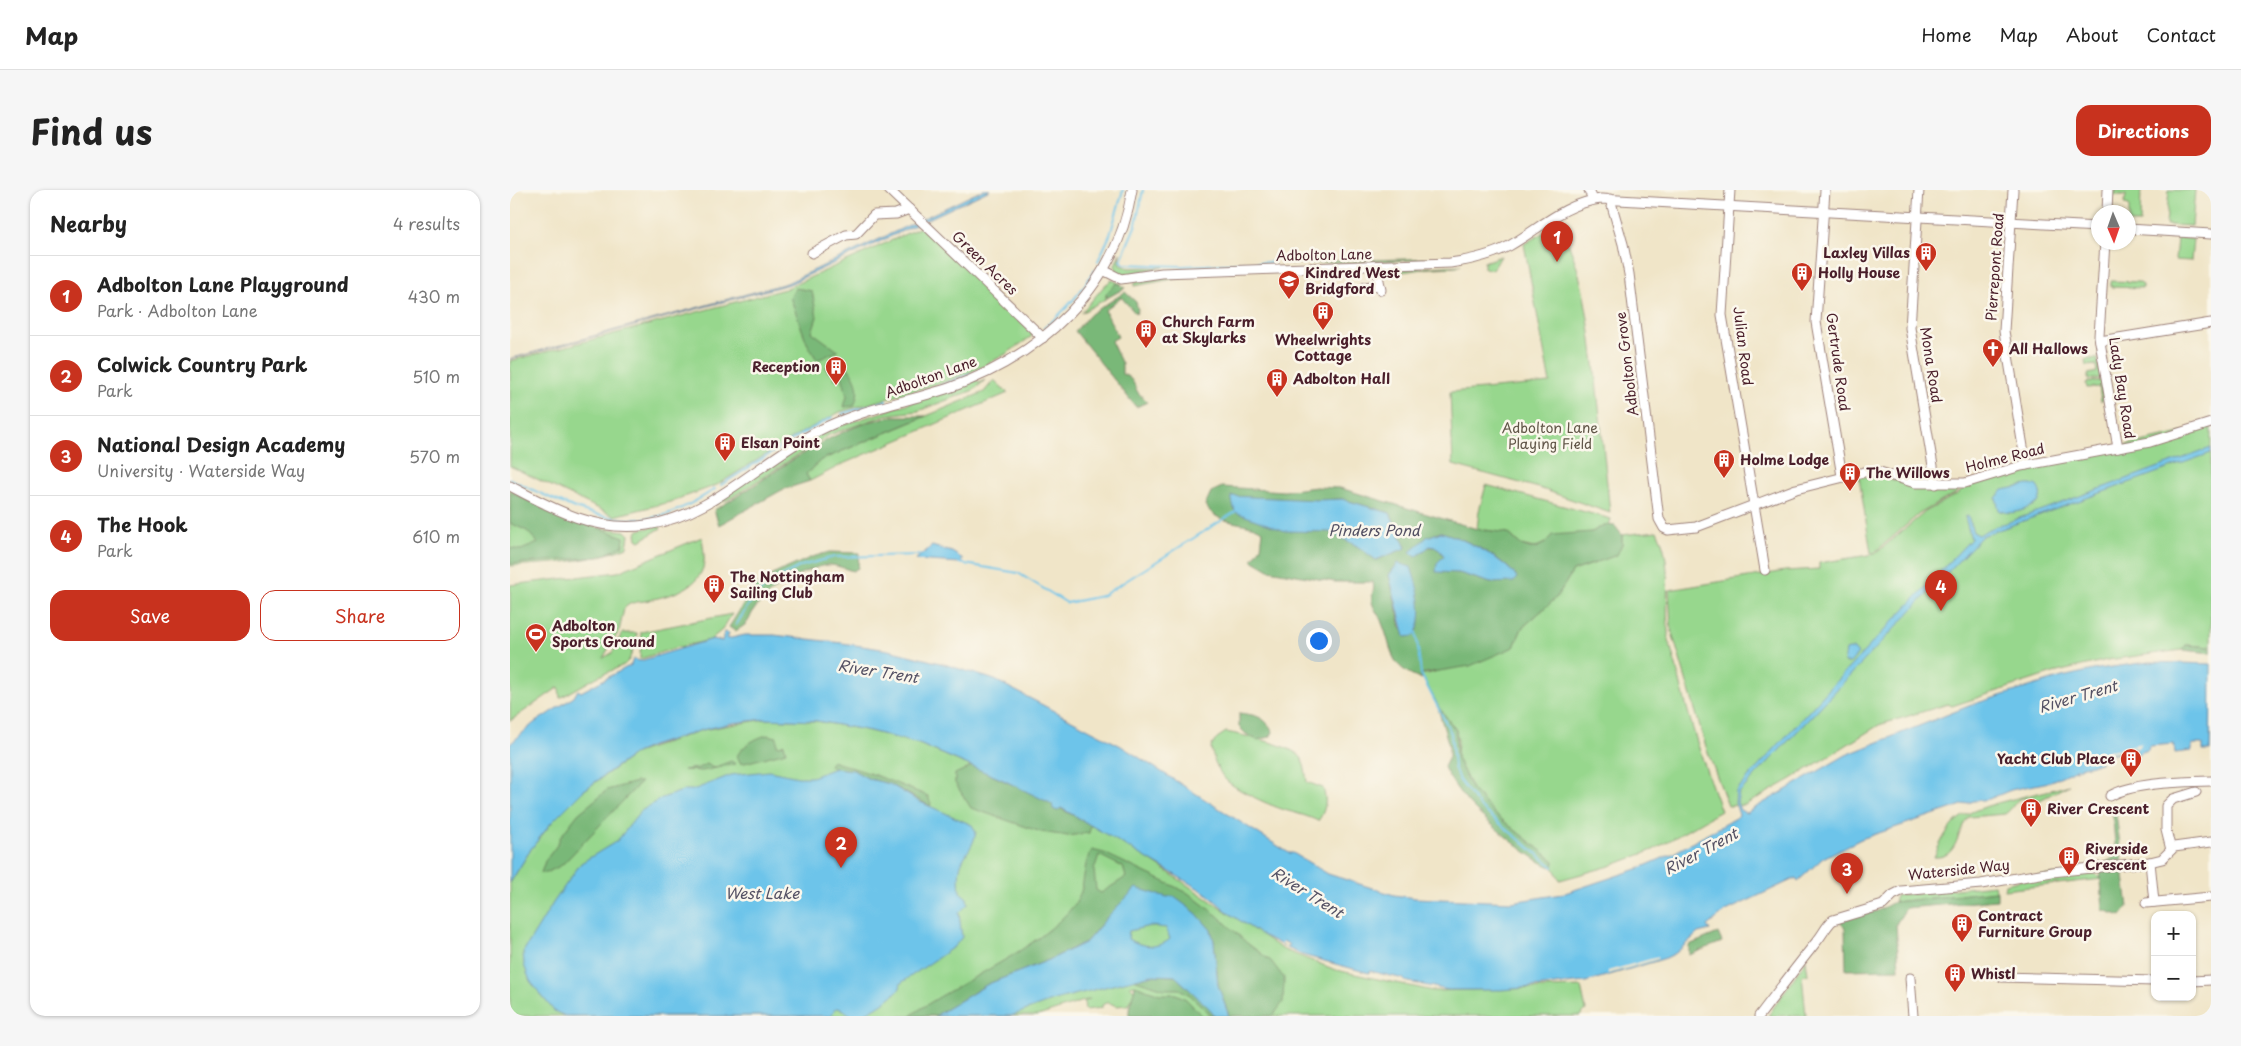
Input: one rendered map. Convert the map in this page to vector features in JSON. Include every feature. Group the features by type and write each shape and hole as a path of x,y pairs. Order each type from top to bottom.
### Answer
{"street":[{"name":"Green Acres","path":"889,190 1043,338"},
{"path":"1103,270 1120,235 1132,190"},
{"path":"1589,190 1593,200"},
{"name":"Julian Road","path":"1730,190 1722,315 1765,570"},
{"name":"Gertrude Road","path":"1825,190 1816,322 1842,476"},
{"name":"Mona Road","path":"1919,190 1910,328 1936,484"},
{"name":"Pierrepont Road","path":"2014,190 2004,331 2026,465"},
{"path":"2107,205 2108,190"},
{"name":"Adbolton Lane","path":"510,486 568,515 592,523 630,527 669,520 695,509 721,494 804,438 820,430 963,382 1010,359 1043,338 1076,308 1103,270 1121,279 1162,273 1450,263 1480,258 1509,245 1562,211 1593,200 1635,194 1729,205 2091,227"},
{"name":"Adbolton Grove","path":"1610,199 1623,244 1629,274 1658,520 1664,528"},
{"path":"812,253 846,235 856,234 874,214 896,214 909,209"},
{"path":"2136,229 2211,234"},
{"name":"Lady Bay Road","path":"2105,250 2100,341 2118,448"},
{"path":"1366,287 1380,288 1376,267"},
{"path":"2100,341 2211,323"},
{"name":"Holme Road","path":"1664,528 1674,530 1696,526 1796,489 1842,476 1864,472 1880,472 1915,482 1936,484 1965,483 2026,465 2150,442 2211,422"},
{"path":"2110,796 2120,790 2162,784 2211,781"},
{"path":"2171,850 2166,830 2166,806 2173,799 2196,792"},
{"name":"Waterside Way","path":"1759,1016 1803,956 1818,941 1828,924 1833,920 1883,905 1900,891 1981,884 2052,872 2150,862 2162,859 2174,847 2211,842"},
{"path":"2150,862 2150,903 2211,897"},
{"path":"2002,977 2151,981"},
{"path":"1910,978 1913,1016"},
{"path":"2196,981 2211,980"}],"green space":[{"path":"2113,190 2141,190 2140,223 2136,223 2136,205 2124,204 2126,195 2113,195"},
{"path":"2169,190 2195,190 2192,226 2166,225"},
{"name":"Adbolton Lane Playing Field","path":"1558,224 1579,274 1587,310 1610,513 1539,488 1453,465 1450,392 1550,383 1524,244"},
{"path":"923,226 1033,333 1032,336 1006,354 978,369 942,383 840,412 799,434 717,485 670,502 614,516 510,466 510,361 785,289"},
{"path":"2177,238 2193,239 2191,261 2175,260"},
{"path":"1472,251 1474,255 1454,259 1290,264 1290,262 1441,258 1457,256"},
{"path":"1120,253 1119,264 1129,268 1164,267 1122,275 1117,272 1115,265"},
{"path":"1501,256 1493,270 1484,268 1484,262"},
{"path":"1461,265 1457,267 1431,268 1380,275 1381,270"},
{"path":"1189,276 1134,286 1136,281"},
{"path":"1112,280 1122,284 1105,296 1107,298 1081,313 1105,285"},
{"path":"2111,281 2138,282 2143,285 2143,288 2111,287"},
{"path":"1117,283 1125,288 1107,298 1106,293"},
{"path":"796,288 812,291 817,317 812,332 838,351 817,360 807,343 790,297"},
{"path":"1125,292 1136,302 1138,310 1136,314 1121,297 1105,310 1118,337 1111,341 1122,364 1122,374 1128,376 1138,393 1148,402 1136,407 1075,331 1091,314"},
{"path":"2097,358 2101,378 2088,380 2088,374 2097,372 2096,365 2086,366 2085,360"},
{"path":"841,359 856,381 858,392 854,406 844,407 847,396 842,376 834,379 835,371 829,373 826,367"},
{"path":"977,380 979,383 985,380 974,390 918,411 886,415 829,435 731,498 714,505 739,485 820,433"},
{"path":"994,380 1008,393 845,463 810,481 806,474 821,460 984,392"},
{"path":"2101,380 2104,400 2101,401 2099,387 2087,388 2086,383"},
{"path":"893,416 926,416 821,460 806,474 810,481 782,490 719,525 714,510 800,456 844,432 868,422"},
{"path":"2211,426 2211,647 2186,645 2182,650 2107,660 2053,673 1952,706 1948,704 1879,725 1790,780 1745,805 1728,806 1707,750 1671,629 1669,590 1785,571 1819,569 1819,563 1875,554 1925,512 1959,493 1965,487 2027,468"},
{"path":"1880,476 1924,489 1956,490 1956,493 1919,514 1874,553 1871,553 1859,477"},
{"path":"1486,485 1611,519 1609,526 1604,525 1590,533 1545,543 1534,548 1521,545 1508,533 1477,529 1479,511"},
{"path":"1222,487 1284,491 1316,487 1340,488 1477,529 1508,533 1521,545 1530,548 1536,548 1545,543 1552,535 1592,532 1604,525 1615,526 1622,535 1622,544 1617,555 1573,571 1556,598 1522,628 1514,647 1470,666 1420,674 1422,679 1403,669 1393,657 1381,620 1373,604 1373,582 1335,582 1269,570 1252,560 1261,547 1263,531 1217,517 1205,505 1211,492","holes":["1342,499 1390,513 1406,547 1376,560 1357,546 1330,532 1317,500","1441,532 1461,539 1493,556 1517,577 1491,583 1459,573 1449,572 1443,555 1437,548 1432,547 1410,553 1427,537","1398,563 1418,629 1414,636 1401,627 1389,575"]},
{"path":"510,489 548,509 593,527 625,531 629,535 627,547 584,559 510,566"},
{"path":"510,492 551,511 624,537 623,546 599,557 510,564 510,548 521,550 538,543 527,531 510,523"},
{"path":"659,526 661,528 640,541 637,539 636,533 638,530"},
{"path":"1657,531 1662,542 1667,567 1667,620 1670,642 1692,725 1721,811 1653,850 1610,866 1560,880 1553,867 1554,861 1496,815 1472,789 1457,758 1458,741 1456,730 1440,709 1421,674 1428,674 1514,647 1522,628 1556,598 1573,571 1596,563 1622,544 1622,535"},
{"path":"702,537 704,564 696,580 689,586 672,594 633,603 624,609 619,631 603,658 612,653 622,633 637,633 636,642 629,660 624,665 597,677 560,698 559,687 510,721 510,585 618,572"},
{"path":"829,552 859,553 858,568 853,571 827,565 798,575 764,599 754,610 745,625 735,631 729,627 755,586 774,574 812,557"},
{"path":"732,614 722,630 710,640 640,659 641,632"},
{"path":"2186,645 2211,647 2211,653 2182,650"},
{"path":"1438,708 1456,730 1457,758 1472,789 1496,815 1554,861 1553,867 1537,860 1500,832 1473,808 1457,789 1444,767 1449,757 1449,746"},
{"path":"1239,713 1263,719 1273,732 1270,737 1257,740 1246,734 1239,727"},
{"path":"765,719 817,721 870,731 919,744 1001,779 1068,812 1144,856 1284,950 1336,970 1433,991 1581,987 1586,1010 1580,1016 1132,1016 1134,992 1128,1005 1116,1006 1108,1002 1102,1005 1102,1008 1085,1010 1084,1002 1090,999 1038,1016 510,1016 510,883 531,849 552,822 583,791 636,753 702,730"},
{"path":"1226,732 1267,741 1297,754 1302,759 1307,782 1323,788 1325,805 1318,821 1264,802 1245,793 1225,779 1216,764 1211,747 1217,738"},
{"path":"767,735 777,737 777,745 784,744 786,752 741,764 737,756 743,748 754,740"},
{"path":"731,761 736,764 702,771 683,770 698,768 707,764 713,768"},
{"path":"832,761 875,775 928,796 931,804 930,806 890,784 869,779 853,770 837,769 830,766"},
{"path":"972,766 1037,796 1091,825 1089,833 1068,836 1041,832 971,808 955,783 955,774"},
{"path":"641,782 562,865 546,873 541,873 545,861 578,814 607,790"},
{"path":"2069,785 2036,802 2024,798 2020,799 2005,814 1969,817 1953,849 1942,856 1934,857 1949,829 1963,816 2000,802"},
{"path":"2115,806 2128,907 2121,916 2103,910 2100,866 2116,856 2112,807"},
{"path":"1092,850 1104,853 1188,893 1271,961 1284,978 1283,1002 1273,1016 1229,1016 1218,985 1214,941 1211,930 1159,894 1110,914 1086,942 1049,960 988,984 935,1016 910,1016 1019,951 1059,921 1079,898","holes":["1099,855 1123,867 1126,877 1101,893 1096,890 1094,870"]},
{"path":"2092,872 2102,879 2004,890 2005,884 2039,876"},
{"path":"1994,885 1997,891 1894,902 1896,896 1899,895"},
{"path":"1997,891 1997,900 1906,908 1896,924 1899,969 1846,970 1845,929 1840,920 1877,911 1894,902"},
{"path":"1718,933 1722,942 1689,955 1689,945"},
{"path":"1806,960 1808,975 1802,975 1806,1016 1768,1016"},
{"path":"1152,975 1175,976 1210,1008 1214,1016 1209,1016 1209,1013 1190,995 1179,989 1164,989 1133,979"},
{"path":"1135,985 1160,994 1176,994 1186,999 1202,1016 1129,1016 1129,1008"}],"water":[{"path":"983,190 990,190 789,284 510,359 787,283"},
{"name":"River Trent","path":"2211,448 2211,453 1982,536 1739,793 1737,802 1740,810 1746,813 1846,755 1974,704 2062,677 2098,669 2149,662 2211,664 2210,751 2203,751 2203,744 2192,744 2192,751 2175,753 2174,744 2149,746 2148,750 2137,754 2136,749 2099,757 2100,763 2079,768 2049,782 2011,790 1989,799 1974,801 1861,839 1823,858 1798,881 1796,878 1726,911 1707,926 1710,930 1698,933 1676,953 1666,958 1586,982 1501,990 1448,990 1404,981 1404,979 1370,971 1369,973 1302,955 1285,947 1290,945 1283,941 1281,943 1284,946 1260,934 1230,914 1206,893 1068,812 1061,808 1057,811 1053,809 1052,804 1001,779 919,744 870,731 817,721 765,719 733,723 702,730 636,753 583,791 552,822 531,849 510,883 510,744 534,723 574,697 578,690 581,692 631,665 633,659 640,661 713,639 722,641 724,632 729,633 727,639 745,635 774,635 888,650 944,664 995,680 1121,746 1289,853 1293,853 1328,874 1394,895 1415,898 1512,902 1562,894 1640,868 1672,854 1736,818 1739,815 1735,803 1736,791 1840,677 1971,539 1965,517 1968,516 1973,532 1979,535 1987,530"},
{"path":"2036,485 2038,487 2040,498 2038,503 2024,510 2009,513 1999,510 1996,498 2003,490"},
{"name":"Pinders Pond","path":"1231,496 1317,500 1342,499 1390,513 1406,548 1376,560 1357,546 1330,532 1285,531 1235,512"},
{"path":"1441,532 1461,539 1492,556 1517,577 1514,582 1491,583 1459,573 1436,572 1437,563 1444,556 1438,548 1430,546 1416,557 1410,552 1427,537"},
{"path":"932,546 952,552 963,559 960,563 915,560"},
{"path":"1398,563 1411,567 1420,602 1420,620 1414,636 1405,637 1389,575"},
{"path":"1854,649 1858,654 1850,663 1844,663 1846,650"},
{"name":"West Lake","path":"835,768 853,770 869,779 890,784 918,801 972,825 976,832 961,864 960,871 960,892 967,898 968,904 959,913 962,937 955,946 901,983 900,988 885,1001 872,1010 854,1016 836,1008 831,1016 565,1016 554,1011 530,981 524,965 523,952 553,903 581,863 617,841 641,811 662,798 685,790 693,790 731,775 769,771 798,777 812,777"},
{"path":"1136,888 1167,897 1173,896 1196,913 1211,930 1214,941 1218,985 1229,1016 1214,1016 1209,1008 1175,976 1152,975 1054,1000 1011,1016 935,1016 988,984 1049,960 1086,942","holes":["1150,926 1166,928 1170,939 1160,945 1149,946 1128,939 1129,931"]}],"pier":[{"path":"2142,743 2136,749 2135,747 2097,757 2096,754"},
{"path":"1658,957 1658,959 1608,974 1608,971"}],"waterway":[{"path":"1098,261 1110,235 1123,190"},
{"path":"1143,190 1136,224 1121,260 1124,264 1182,266 1274,262"},
{"path":"1044,328 1072,302 1094,270"},
{"path":"941,386 971,374"},
{"path":"842,414 886,401"},
{"path":"721,485 800,435 833,417"},
{"path":"510,479 586,512 606,517 627,519 647,519 667,514 692,503 715,489"},
{"path":"959,563 1018,573 1067,603 1102,596 1235,512"},
{"path":"736,625 751,601 768,583 801,566 834,557 920,555"},
{"path":"1416,632 1421,674 1451,733 1454,767 1459,780 1482,809 1553,867"}],"place":[{"name":"Adbolton Lane Playground","path":"1557,262"},
{"name":"Laxley Villas","path":"1926,272"},
{"name":"Holly House","path":"1802,292"},
{"name":"Kindred West Bridgford","path":"1289,300"},
{"name":"Wheelwrights Cottage","path":"1323,331"},
{"name":"Church Farm at Skylarks","path":"1146,349"},
{"name":"All Hallows","path":"1993,368"},
{"name":"Reception","path":"836,386"},
{"name":"Adbolton Hall","path":"1277,398"},
{"name":"Elsan Point","path":"725,462"},
{"name":"Holme Lodge","path":"1724,479"},
{"name":"The Willows","path":"1850,492"},
{"name":"The Nottingham Sailing Club","path":"714,604"},
{"name":"The Hook","path":"1941,611"},
{"name":"Adbolton Sports Ground","path":"536,653"},
{"name":"Yacht Club Place","path":"2131,778"},
{"name":"River Crescent","path":"2031,828"},
{"name":"Colwick Country Park","path":"841,868"},
{"name":"Riverside Crescent","path":"2069,876"},
{"name":"National Design Academy","path":"1847,894"},
{"name":"Contract Furniture Group","path":"1962,943"},
{"name":"Whistl","path":"1955,993"}]}
